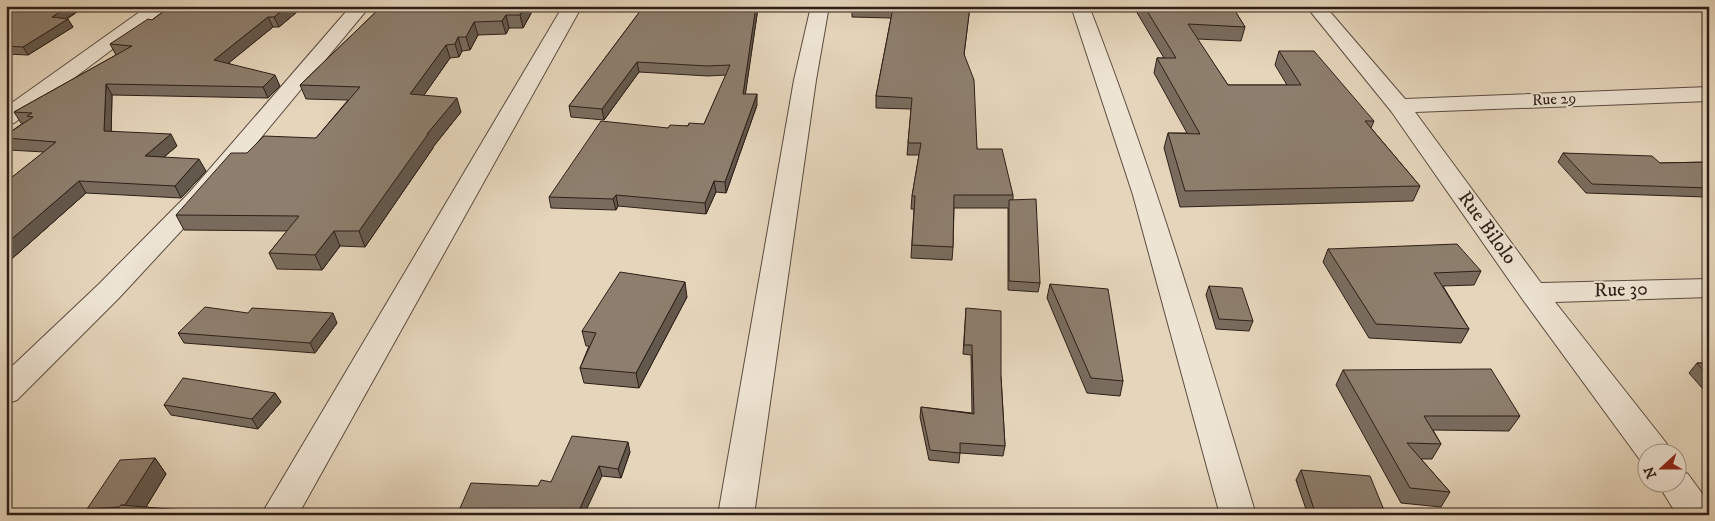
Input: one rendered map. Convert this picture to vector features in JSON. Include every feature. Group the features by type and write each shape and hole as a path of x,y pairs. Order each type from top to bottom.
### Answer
{"street":[{"path":"6,118 161,6"},
{"path":"6,392 109,291 197,199 361,6"},
{"path":"279,515 573,6"},
{"path":"736,515 805,80 820,6"},
{"path":"1080,6 1106,73 1169,271 1238,515"},
{"name":"Rue Bilolo","path":"1315,6 1399,106 1533,293 1646,444"},
{"name":"Rue 29","path":"1399,106 1709,94"},
{"name":"Rue 30","path":"1533,293 1709,288"},
{"path":"1683,494 1697,515"}],"building":[{"path":"6,6 69,6 52,17 68,19 23,47 6,46"},
{"path":"171,6 288,6 274,17 268,17 214,60 275,75 263,87 106,84 104,131 171,134 145,156 199,159 175,186 79,181 6,244 6,182 56,142 6,138 6,135 33,117 27,116 32,113 14,112 132,46 110,44 148,19 152,20"},
{"path":"382,6 525,6 520,15 506,15 502,21 474,22 466,37 458,37 455,44 446,45 410,94 457,98 427,134 359,231 334,231 315,255 269,253 299,216 176,215 231,153 247,153 264,136 316,138 360,87 300,85"},
{"path":"644,6 756,6 743,94 757,94 725,182 714,181 705,203 616,195 613,199 549,197 601,121 668,128 670,125 688,126 689,123 704,124 730,65 707,66 637,62 602,109 569,106"},
{"path":"852,6 970,6 964,54 974,80 977,149 1002,149 1013,195 954,195 953,247 912,245 915,196 912,196 921,143 908,143 912,98 876,96 893,8"},
{"path":"1144,6 1232,6 1245,27 1188,24 1228,85 1301,85 1279,51 1314,51 1374,121 1365,121 1420,186 1185,191 1168,133 1200,134 1157,58 1176,58"},
{"path":"1563,153 1652,156 1660,163 1709,162 1709,188 1592,184"},
{"path":"1036,199 1040,283 1009,281 1009,200"},
{"path":"1457,244 1481,271 1434,273 1469,329 1376,324 1328,249"},
{"path":"620,272 685,282 636,373 580,368 596,333 582,331"},
{"path":"1050,284 1108,289 1123,381 1091,378"},
{"path":"1209,286 1242,288 1253,321 1219,319"},
{"path":"205,307 248,313 252,308 333,313 310,343 178,333"},
{"path":"966,308 1001,311 1001,377 1005,446 960,443 960,453 930,450 921,407 974,414 972,345 964,345"},
{"path":"1697,363 1709,363 1709,377"},
{"path":"1491,369 1520,416 1424,416 1441,444 1407,443 1450,492 1410,488 1343,370"},
{"path":"183,378 275,393 252,419 164,405"},
{"path":"572,436 628,442 618,469 599,466 577,515 457,515 471,483 538,486 541,480 551,482"},
{"path":"155,458 125,505 87,509 120,460"},
{"path":"1301,470 1370,476 1386,515 1316,515"},
{"path":"121,505 194,511 191,515 112,515"}]}
